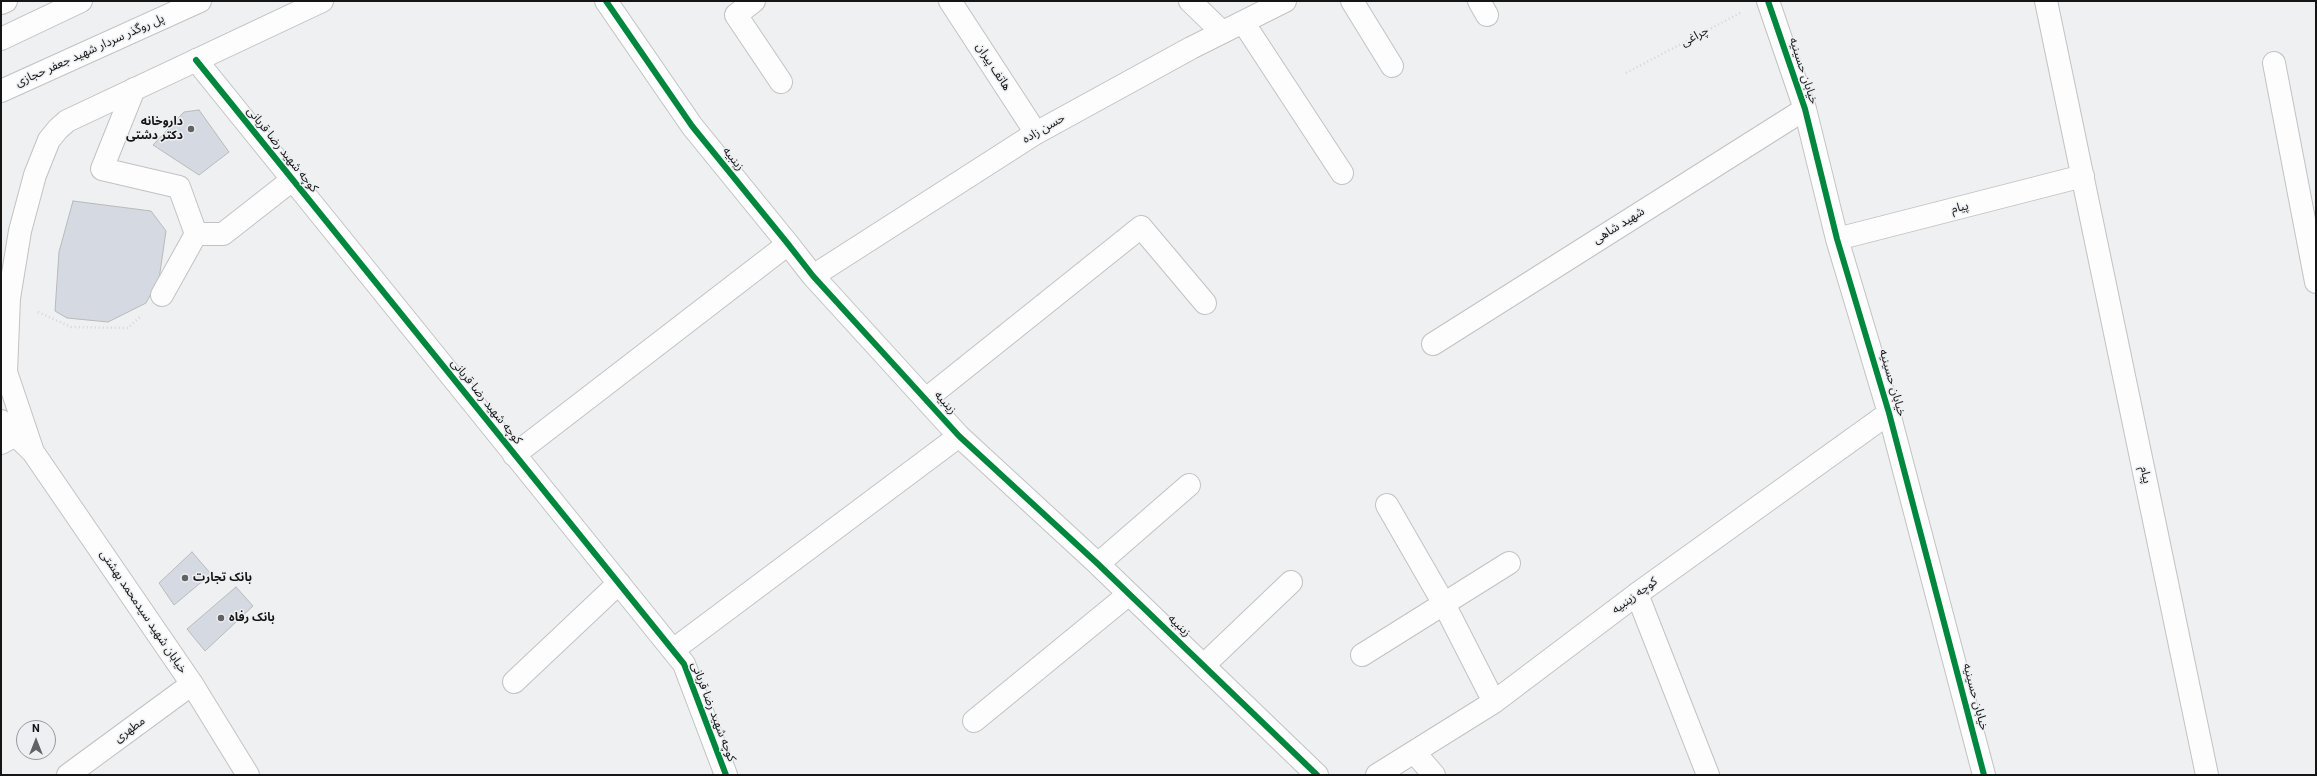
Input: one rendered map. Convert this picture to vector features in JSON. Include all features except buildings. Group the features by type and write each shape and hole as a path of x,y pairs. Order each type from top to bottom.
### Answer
{"street":[{"path":"1,3 6,1"},
{"path":"1,39 81,1"},
{"name":"پل روگذر سردار شهید جعفر حجازی","path":"1,91 200,1"},
{"path":"4,367 9,298 20,231 35,175 49,140 67,121 321,1"},
{"name":"زینبیه","path":"606,1 692,126 814,276 959,436 1098,564 1317,775"},
{"path":"754,1 736,15 781,82"},
{"path":"1190,1 1222,32"},
{"name":"حسن زاده","path":"814,276 1036,132 1222,32 1285,1"},
{"path":"1352,1 1392,66"},
{"name":"پیام","path":"2046,1 2207,775"},
{"name":"هاتف پیران","path":"955,3 1036,132"},
{"name":"خیابان حسینیه","path":"1759,5 1804,109 1837,239 1890,413 1984,775"},
{"path":"1243,22 1342,173"},
{"name":"کوچه شهید رضا قربانی","path":"196,60 684,664 726,775"},
{"path":"2274,62 2309,208 2316,282"},
{"path":"134,89 102,169 179,187 196,234 162,295"},
{"name":"شهید شاهی","path":"1433,344 1804,109"},
{"name":"پیام","path":"1837,239 2083,176"},
{"path":"196,234 223,234 292,180"},
{"path":"926,399 1141,227 1205,303"},
{"path":"514,455 788,244"},
{"name":"خیابان شهید سیدمحمد بهشتی","path":"4,367 33,452 192,684 248,775"},
{"name":"کوچه زینبیه","path":"1377,775 1494,702 1637,594 1890,413"},
{"name":"خیابان شهید سیدمحمد بهشتی","path":"6,433 33,452"},
{"path":"673,650 959,436"},
{"path":"1098,564 1189,485"},
{"path":"1387,505 1444,604 1494,702"},
{"path":"1362,655 1510,563"},
{"path":"1204,665 1291,582"},
{"path":"514,682 619,584"},
{"path":"974,721 1128,594"},
{"path":"1637,594 1708,775"},
{"name":"مطهری","path":"68,775 192,684"},
{"path":"1414,752 1434,775"}],"path":[{"path":"9,298 71,327 128,328 162,295"}],"cycle path":[{"path":"606,1 692,126 813,276 959,436 1098,564 1317,775"},
{"path":"1768,1 1805,109 1837,239 1889,413 1984,775"},
{"path":"196,60 684,664 726,775"}],"place":[{"name":"داروخانه دکتر دشتی","path":"191,129"},
{"name":"بانک تجارت","path":"185,578"},
{"name":"بانک رفاه","path":"221,618"}]}
